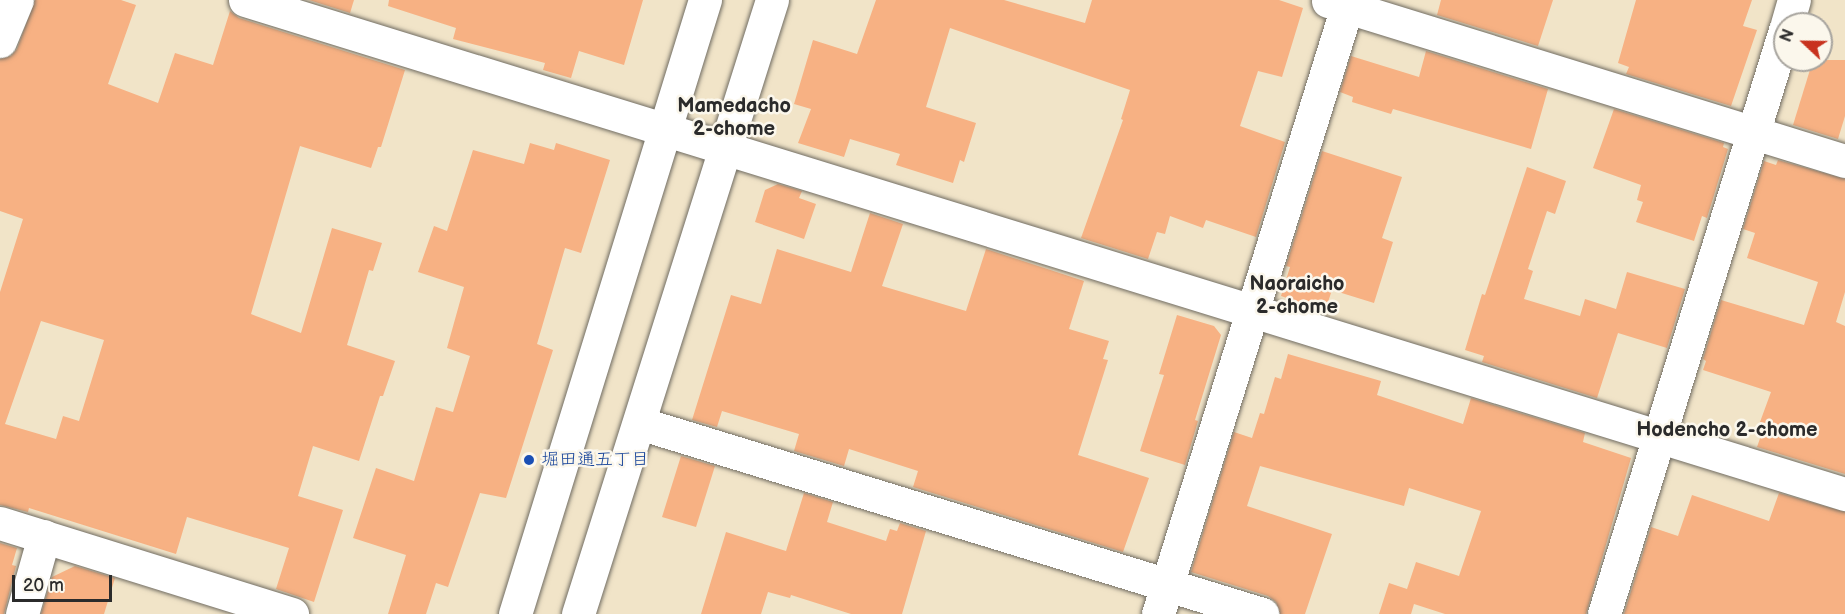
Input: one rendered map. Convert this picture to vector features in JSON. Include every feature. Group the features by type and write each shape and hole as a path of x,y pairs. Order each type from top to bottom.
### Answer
{"street":[{"path":"0,41 17,0"},
{"path":"245,0 724,150 1845,494"},
{"path":"515,614 705,0"},
{"path":"578,614 772,0"},
{"path":"1163,599 1252,312 1341,2 1845,161"},
{"path":"1604,614 1773,69"},
{"path":"639,423 1163,599 1262,614"},
{"path":"0,523 292,614"},
{"path":"22,614 44,537"}],"building":[{"path":"35,0 121,0 136,5 108,84 158,103 175,53 213,65 230,11 239,18 405,70 381,147 378,147 371,168 300,146 251,314 301,333 332,228 382,243 373,271 369,270 347,345 395,361 383,396 380,396 359,461 313,446 298,496 343,510 314,602 276,589 289,548 187,517 176,554 29,508 28,512 0,505 0,292 23,219 0,211 0,59 11,56 17,49","holes":["41,321 104,340 79,421 63,416 56,439 5,424"]},
{"path":"309,0 354,0 350,13"},
{"path":"389,0 643,0 624,65 579,51 571,78 543,70 545,63 453,39 456,28 388,6"},
{"path":"876,0 1004,0 1085,23 1092,0 1279,0 1303,8 1282,77 1258,71 1240,126 1285,142 1256,237 1206,220 1203,228 1170,216 1165,234 1157,232 1148,259 1081,238 1123,120 1121,119 1130,90 950,28 926,107 976,123 964,162 960,160 953,183 896,165 900,154 850,139 844,157 798,143 811,109 794,104 813,40 857,54"},
{"path":"1441,0 1553,0 1538,46 1437,15"},
{"path":"1636,0 1752,0 1743,26 1757,30 1731,106 1626,74 1629,67 1618,63"},
{"path":"1426,51 1548,89 1531,149 1393,109 1391,114 1352,102 1353,97 1340,92 1351,56 1419,77"},
{"path":"1833,60 1845,60 1845,116 1838,139 1793,125 1809,72 1833,72"},
{"path":"1614,109 1724,143 1723,147 1728,149 1707,218 1702,216 1694,241 1636,222 1643,202 1637,200 1641,185 1593,168"},
{"path":"530,143 554,150 556,143 610,160 581,253 565,248 537,344 553,350 506,498 480,493 448,587 436,583 426,614 388,614 406,555 353,538 376,468 414,481 436,407 453,412 470,356 447,348 464,287 418,272 434,226 447,231 473,150 524,164"},
{"path":"1322,151 1402,177 1382,238 1393,242 1374,303 1332,290 1325,311 1281,296 1290,267 1286,266"},
{"path":"1778,160 1845,179 1845,292 1836,322 1845,326 1845,474 1757,447 1765,424 1760,422 1771,392 1703,370 1706,361 1703,359 1721,300 1804,325 1818,282 1747,258 1755,233 1743,229 1764,161 1776,165"},
{"path":"1527,167 1566,181 1555,214 1547,211 1528,269 1533,271 1524,299 1580,316 1585,299 1616,309 1627,272 1685,289 1667,348 1618,333 1597,398 1482,362 1484,356 1465,350 1482,294 1485,295"},
{"path":"778,184 802,191 799,198 816,204 804,239 755,222 765,190"},
{"path":"870,213 903,224 882,286 966,311 986,249 1084,281 1069,329 1109,341 1103,359 1108,360 1078,455 1149,478 1123,552 913,487 918,471 849,449 844,466 794,451 799,434 722,411 717,427 692,420 731,295 761,304 777,249 851,272"},
{"path":"1177,315 1214,326 1221,335 1195,420 1198,421 1185,465 1140,451 1164,375 1159,374"},
{"path":"1288,354 1381,381 1377,395 1463,424 1471,398 1585,433 1583,442 1631,458 1586,614 1445,614 1414,604 1411,614 1379,614 1389,583 1407,589 1416,562 1459,576 1481,511 1409,488 1404,506 1260,466 1247,506 1332,534 1305,614 1280,614 1276,602 1268,596 1191,572 1234,432 1252,438 1260,413 1264,414 1275,377 1281,379"},
{"path":"681,456 715,466 696,527 662,517"},
{"path":"804,493 833,502 827,522 886,541 890,529 897,531 900,523 926,531 902,614 851,614 791,595 790,598 768,592 761,614 701,614 726,532 786,551"},
{"path":"1779,493 1845,512 1845,614 1624,614 1651,527 1678,536 1692,495 1769,521"},
{"path":"0,543 17,548 12,565 16,566 4,614 0,614"},
{"path":"75,566 115,578 104,614 41,614 52,577"}],"place":[{"name":"堀田通五丁目","path":"529,460"}],"district":[{"name":"Mamedacho 2-chome","path":"734,118"},
{"name":"Naoraicho 2-chome","path":"1297,296"},
{"name":"Hodencho 2-chome","path":"1727,430"}]}
